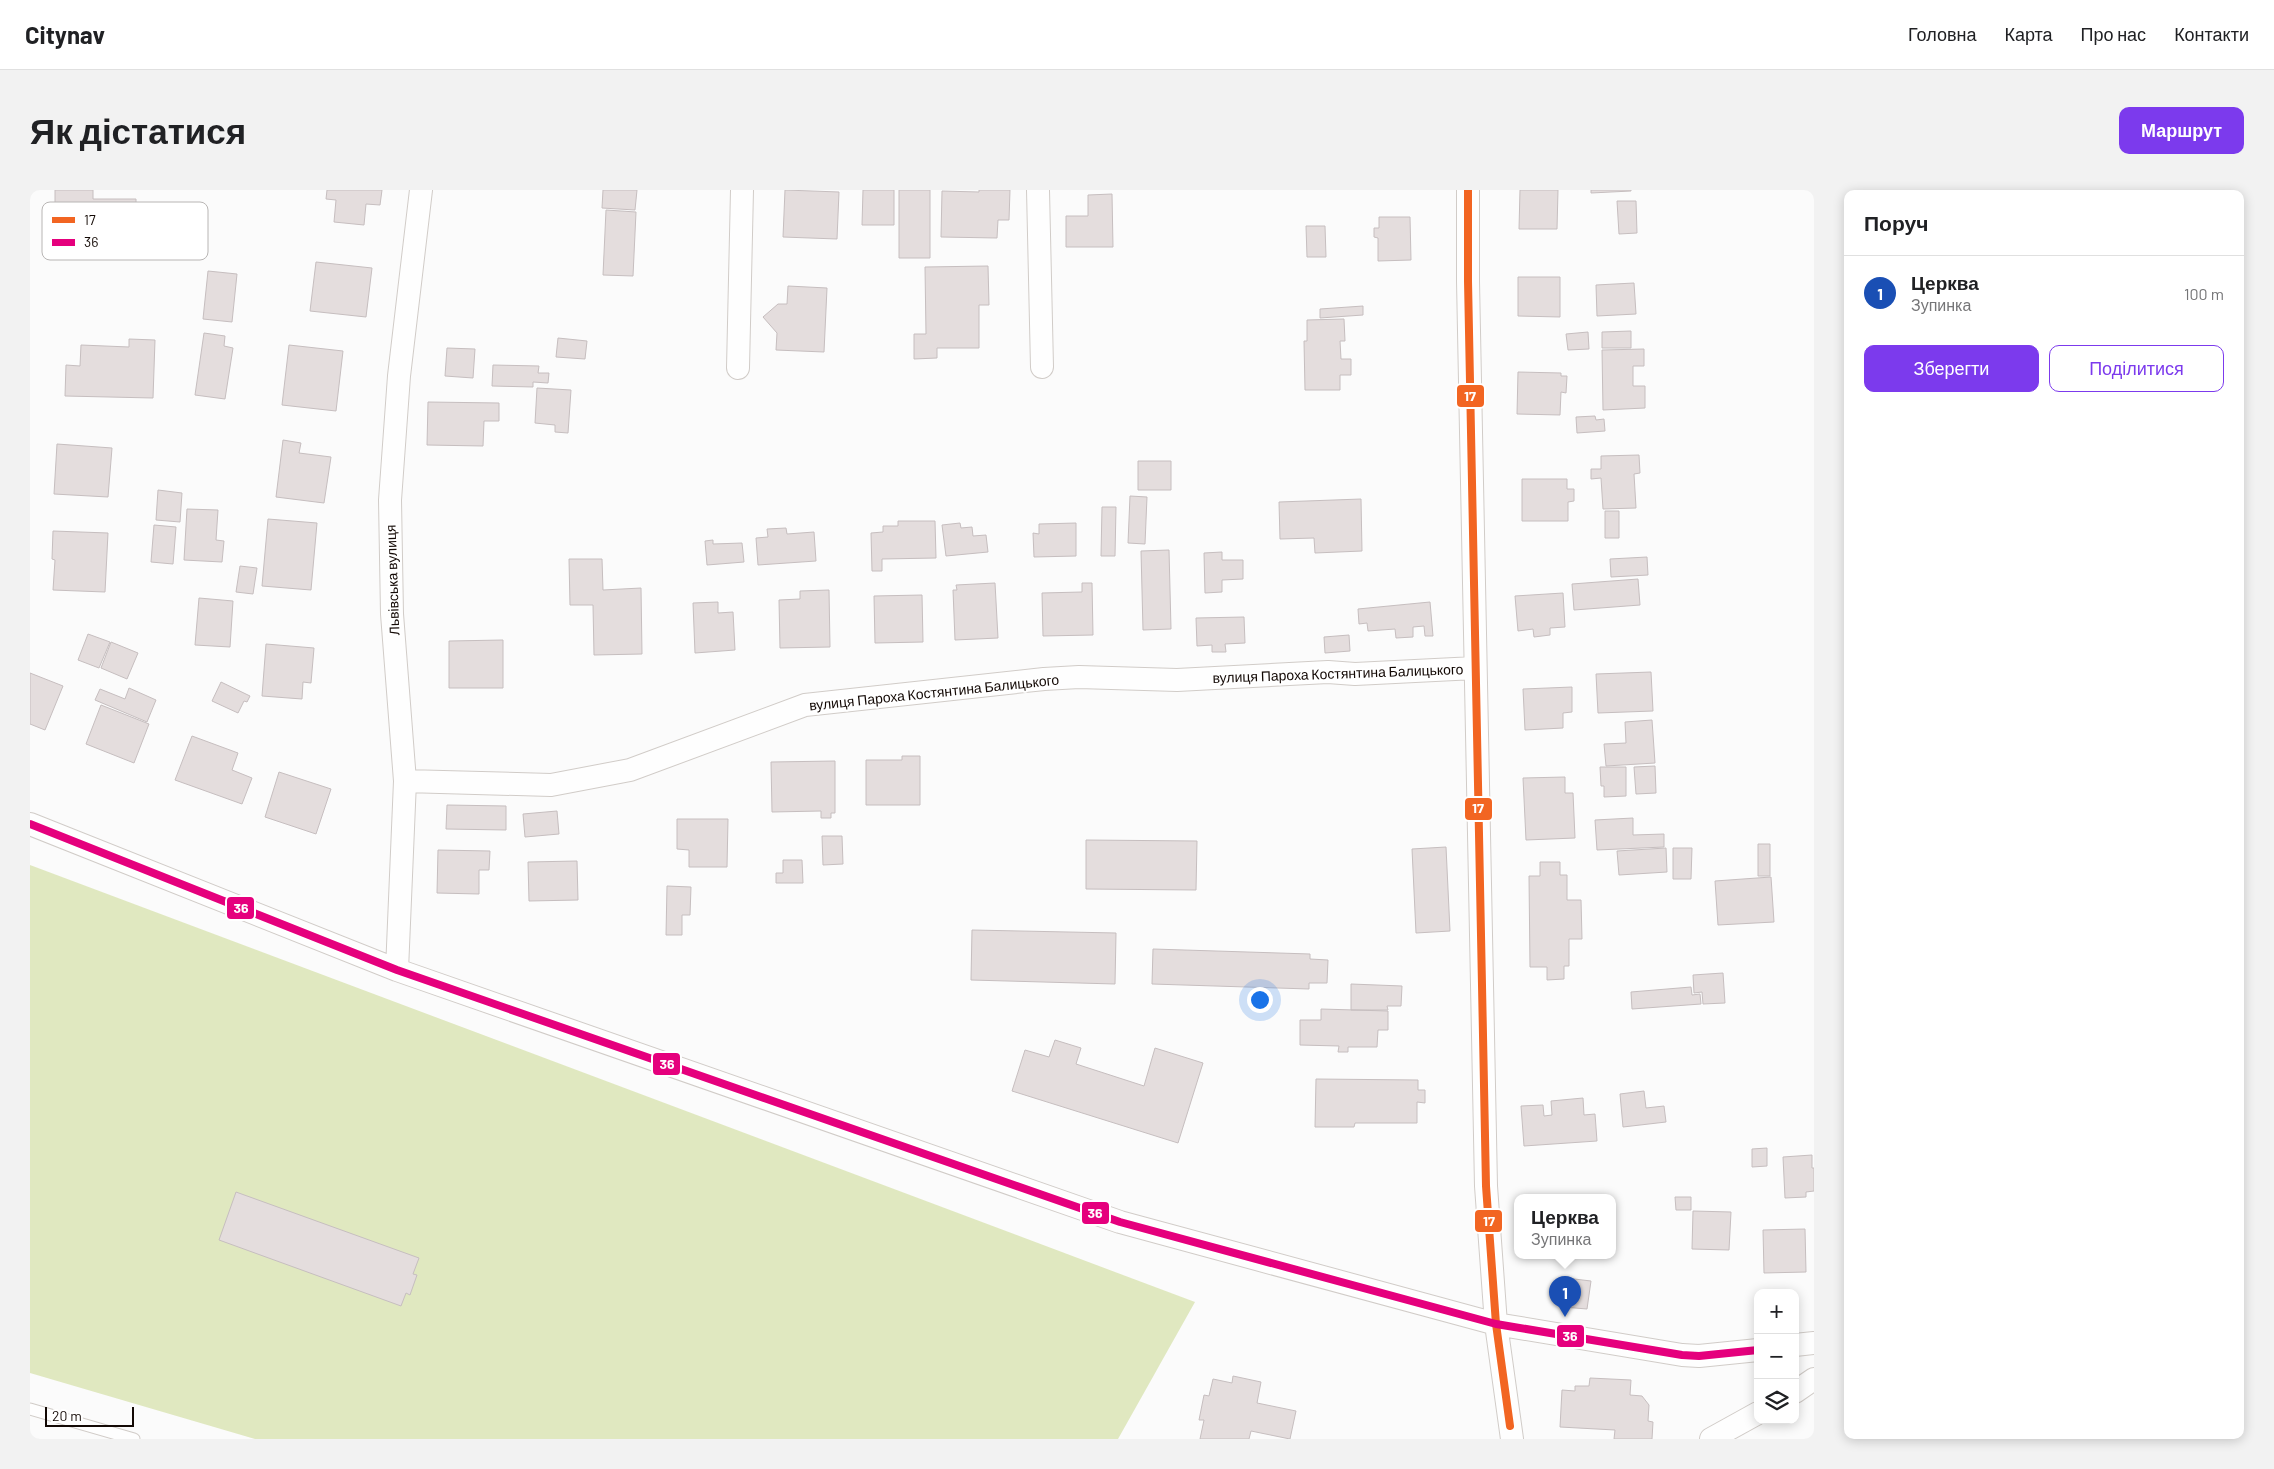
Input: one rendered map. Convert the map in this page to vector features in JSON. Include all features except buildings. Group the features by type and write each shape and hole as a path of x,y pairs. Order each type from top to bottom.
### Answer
{"street":[{"name":"Львівська вулиця","path":"397,970 405,781 392,614 390,500 399,376 421,190"},
{"path":"738,368 742,190"},
{"path":"1038,190 1042,367"},
{"path":"1468,190 1474,668 1486,1186 1496,1324 1512,1439"},
{"name":"вулиця Пароха Костянтина Балицького","path":"405,781 551,785 630,770 805,705 1044,678 1079,677 1177,680 1328,672 1354,674 1474,668"},
{"path":"30,824 397,970 1120,1222 1496,1324 1682,1355 1699,1356 1754,1350"},
{"path":"1799,1345 1814,1343"},
{"path":"1799,1389 1814,1378"},
{"path":"1711,1439 1754,1415"}],"lane":[{"path":"30,1409 134,1439"}],"green space":[{"path":"30,865 1195,1302 1118,1439 255,1439 30,1373"}],"transit line":[{"name":"17","path":"1468,190 1468,281 1486,1186 1496,1324 1510,1426"},
{"name":"36","path":"30,824 397,970 1120,1222 1496,1324 1682,1355 1699,1356 1754,1350"}],"place":[{"name":"Церква","path":"1565,1317"}]}
